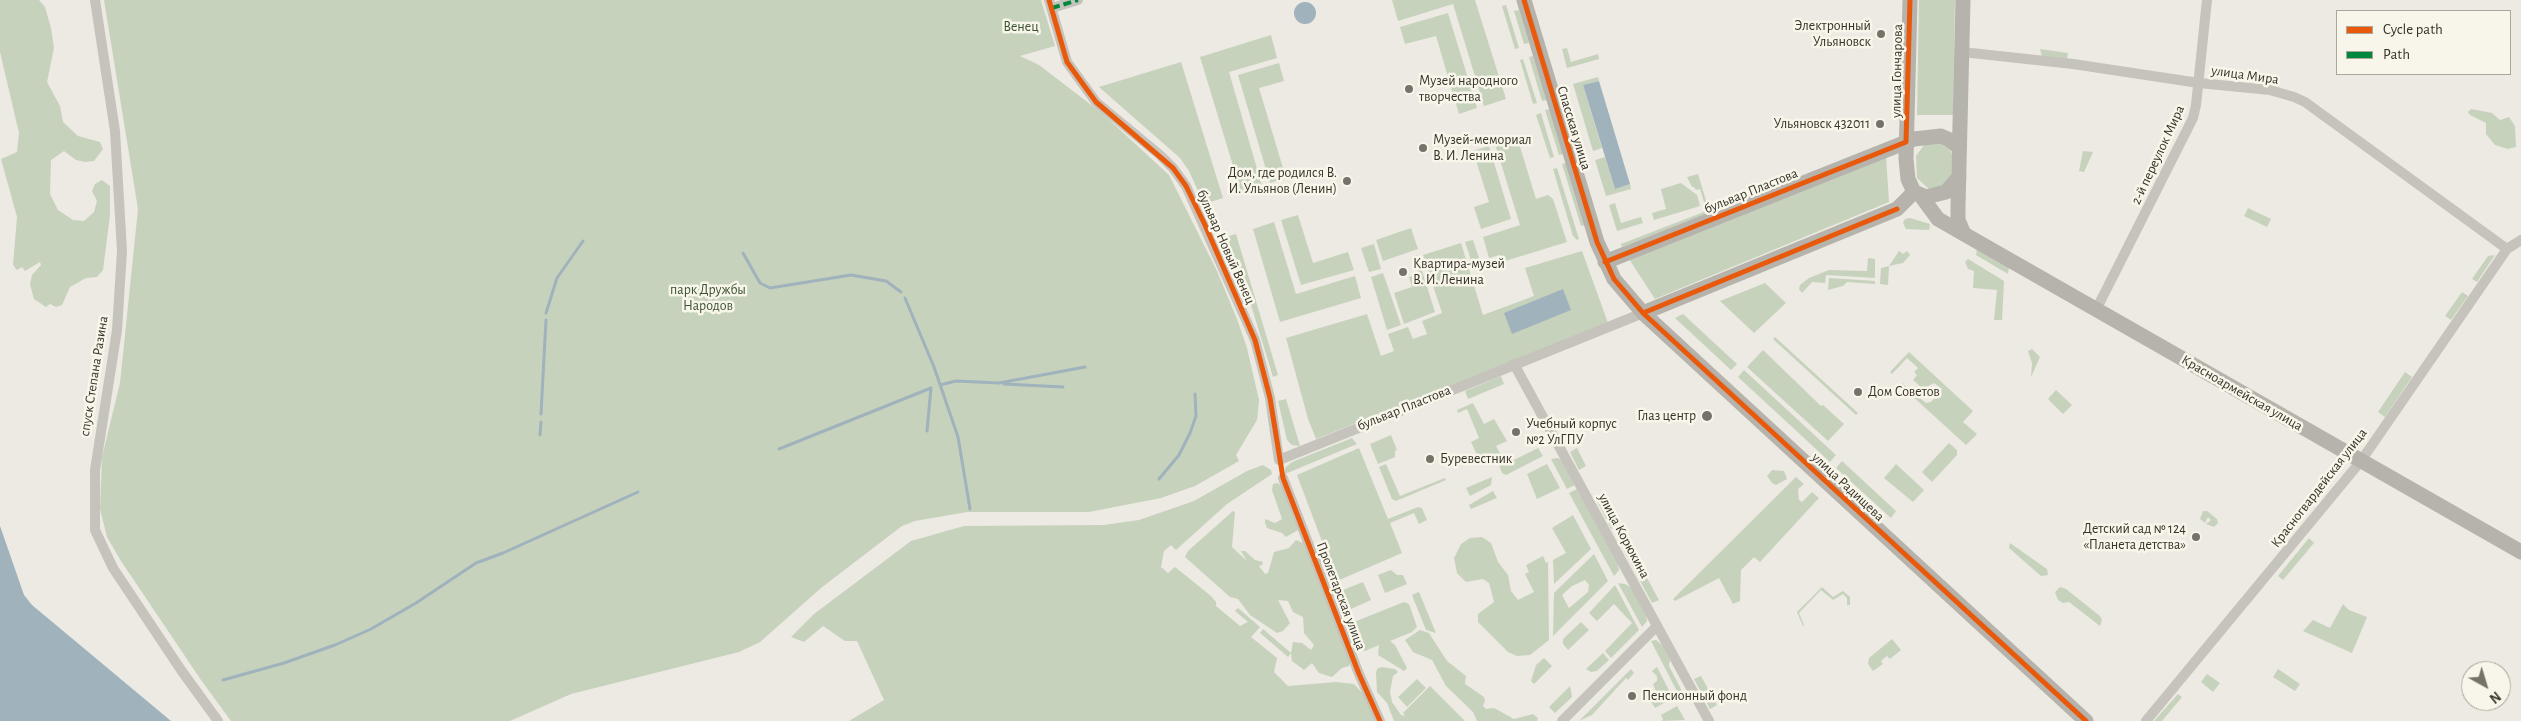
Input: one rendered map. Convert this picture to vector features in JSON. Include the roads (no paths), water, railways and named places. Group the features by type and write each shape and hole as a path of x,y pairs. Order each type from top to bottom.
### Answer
{"street":[{"name":"спуск Степана Разина","path":"95,0 115,131 122,252 117,330 95,470 95,530 113,568 186,678 218,721"},
{"path":"1051,4 1078,0"},
{"name":"Спасская улица","path":"1524,0 1605,262"},
{"name":"улица Гончарова","path":"1910,0 1906,142 1907,173 1918,194 1938,219 1964,234"},
{"path":"1963,0 1958,220 1964,234"},
{"name":"2-й переулок Мира","path":"2096,310 2188,130 2196,105 2207,0"},
{"name":"бульвар Новый Венец","path":"1051,4 1067,62 1096,102 1174,168 1186,186 1255,340 1270,398 1279,460"},
{"name":"улица Мира","path":"1962,52 2073,64 2199,83 2270,90 2305,102 2507,249"},
{"path":"1906,142 1922,137 1941,136 1960,148"},
{"name":"бульвар Пластова","path":"1605,262 1906,142"},
{"path":"1918,194 1933,196 1946,192 1959,177"},
{"name":"бульвар Пластова","path":"1279,460 1897,209 1918,194"},
{"name":"Красноармейская улица","path":"1964,234 2521,552"},
{"name":"Красногвардейская улица","path":"2146,721 2361,461 2507,249 2521,240"},
{"name":"улица Радищева","path":"1605,262 1614,280 1643,313 2086,721"},
{"name":"улица Корюкина","path":"1514,364 1709,721"},
{"name":"Пролетарская улица","path":"1284,478 1380,721"},
{"path":"1562,721 1657,626"}],"water":[{"path":"1305,2 1313,5 1316,13 1313,21 1305,24 1297,21 1294,13 1297,5"},
{"path":"1599,81 1630,184 1615,189 1583,85"},
{"path":"1563,289 1571,310 1512,334 1504,313"},
{"path":"0,526 24,595 32,605 171,721 0,721"}],"waterway":[{"path":"546,313 557,278 583,241"},
{"path":"743,253 760,283 770,288 851,275 886,281 901,292"},
{"path":"905,298 934,367 958,437 970,509"},
{"path":"541,414 546,320"},
{"path":"940,385 956,381 999,383 1085,367"},
{"path":"1004,384 1063,387"},
{"path":"779,449 931,388 927,431"},
{"path":"1159,479 1179,455 1190,433 1196,416 1195,394"},
{"path":"540,435 541,422"},
{"path":"223,680 284,663 335,645 371,629 416,603 476,563 503,553 638,492"}],"tram line":[{"path":"1527,0 1595,225 1607,258 1623,286 1646,311 2090,721"}],"place":[{"name":"Электронный Ульяновск","path":"1881,34"},
{"name":"Музей народного творчества","path":"1409,89"},
{"name":"Ульяновск 432011","path":"1880,124"},
{"name":"Музей-мемориал В. И. Ленина","path":"1423,148"},
{"name":"Дом, где родился В. И. Ульянов (Ленин)","path":"1347,181"},
{"name":"Квартира-музей В. И. Ленина","path":"1403,272"},
{"name":"Дом Советов","path":"1858,392"},
{"name":"Глаз центр","path":"1707,416"},
{"name":"Учебный корпус №2 УлГПУ","path":"1516,432"},
{"name":"Буревестник","path":"1430,459"},
{"name":"Детский сад № 124 «Планета детства»","path":"2196,537"},
{"name":"Пенсионный фонд","path":"1632,696"}],"park label":[{"name":"Венец","path":"1021,27"},
{"name":"парк Дружбы Народов","path":"708,298"}]}
